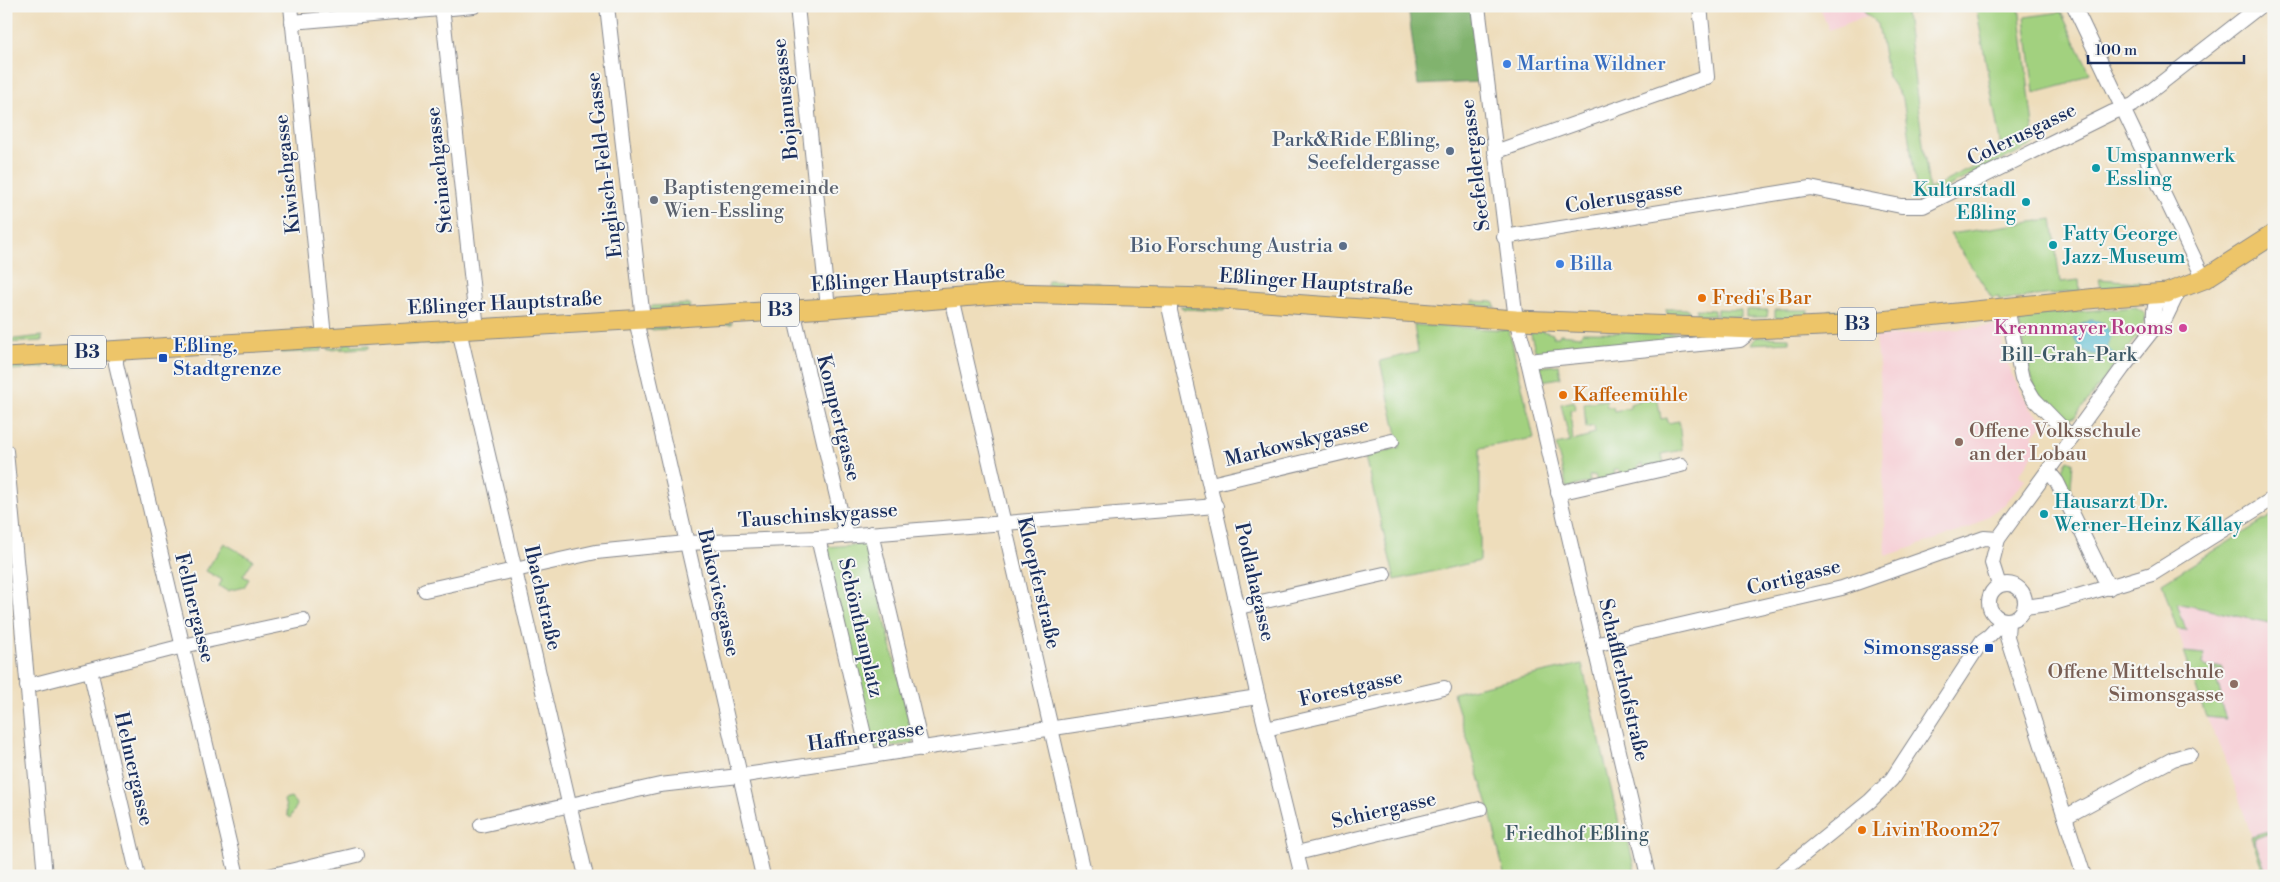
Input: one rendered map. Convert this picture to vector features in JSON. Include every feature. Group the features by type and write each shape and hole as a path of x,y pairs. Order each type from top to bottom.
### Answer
{"main road":[{"name":"Eßlinger Hauptstraße","path":"6,358 324,337 828,308 1010,293 1170,296 1516,320 1754,328 1844,325 2173,291 2204,279 2274,234"}],"street":[{"name":"Kiwischgasse","path":"290,6 324,337"},
{"path":"292,22 474,6"},
{"name":"Englisch-Feld-Gasse","path":"607,6 639,319"},
{"name":"Bojanusgasse","path":"797,6 828,308"},
{"name":"Seefeldergasse","path":"1478,6 1504,237 1516,320"},
{"path":"1495,152 1708,77 1700,6"},
{"path":"2074,6 2204,279"},
{"name":"Colerusgasse","path":"1504,237 1810,188 1901,206 1922,206 2113,112 2133,105 2260,6"},
{"name":"Steinachgasse","path":"443,8 468,330"},
{"path":"2155,327 2153,310 2157,302 2173,291"},
{"path":"2000,585 1992,563 1998,539 2155,327 2168,315 2173,291"},
{"name":"Podlahagasse","path":"1170,296 1170,311 1211,484 1258,697 1298,852 1302,876"},
{"path":"2134,296 2153,310"},
{"name":"Kloepferstraße","path":"952,298 1085,876"},
{"path":"2007,308 2022,379 2034,399 2072,438"},
{"name":"Kompertgasse","path":"792,310 846,535"},
{"name":"Bukovicsgasse","path":"639,319 686,543 763,876"},
{"name":"Schafflerhofstraße","path":"1516,320 1528,361 1648,876"},
{"name":"Eßlinger Hauptstraße","path":"1528,361 1740,340 1754,328"},
{"name":"Ibachstraße","path":"468,330 514,571 586,876"},
{"name":"Fellnergasse","path":"116,350 116,364 237,876"},
{"name":"Markowskygasse","path":"1211,484 1392,440"},
{"path":"6,451 45,876"},
{"path":"1558,493 1681,465"},
{"path":"2049,472 2057,482 2109,588"},
{"path":"2025,607 2054,603 2152,574 2274,498"},
{"name":"Tauschinskygasse","path":"425,590 596,552 686,543 818,538 1216,506"},
{"name":"Schönthanplatz","path":"871,533 922,749"},
{"name":"Schönthanplatz","path":"818,538 869,756"},
{"name":"Cortigasse","path":"1594,645 1842,588 1984,538 1998,539"},
{"path":"1239,607 1384,574"},
{"path":"1777,876 1870,801 1892,779 1982,641 1982,633 2002,618 2020,616 2026,601 2022,591 2014,585 2000,585 1991,593 1989,603 2002,618 2084,876"},
{"path":"27,686 183,646 303,620"},
{"name":"Helmergasse","path":"90,670 138,876"},
{"name":"Forestgasse","path":"1266,730 1444,688"},
{"name":"Haffnergasse","path":"482,825 660,785 739,776 922,749 1050,727 1258,697"},
{"path":"2066,817 2173,759 2190,754"},
{"name":"Schiergasse","path":"1298,852 1480,809"},
{"path":"270,876 357,855"}],"shaded area":[{"path":"1819,6 1885,6 1886,9 1829,30"},
{"name":"Offene Volksschule an der Lobau","path":"2000,325 2003,350 2010,371 2031,409 2045,421 2033,436 2037,449 2019,475 2025,480 2005,504 1972,527 1886,556 1880,375 1876,337"},
{"name":"Offene Mittelschule Simonsgasse","path":"2274,514 2274,876 2265,876 2224,754 2206,717 2162,583"}],"green space":[{"path":"1408,6 1471,6 1479,82 1418,85"},
{"path":"1863,6 1946,6 1906,14 1929,189 2002,154 1976,6 2019,6 2035,144 1920,200 1917,193 1903,99 1888,77 1878,24 1865,13"},
{"path":"2061,12 2090,73 2068,84 2034,93 2025,17"},
{"path":"2052,219 2060,282 2079,280 2080,291 1999,300 1999,297 1992,298 1950,234"},
{"path":"2099,279 2140,282 2144,287 2101,288"},
{"path":"1048,280 1100,283 1100,288 1093,287 1092,284 1061,283 1061,287 1047,286"},
{"path":"1472,301 1493,302 1496,307 1472,305"},
{"path":"690,304 689,310 681,310 681,307 661,308 660,312 649,309 652,306"},
{"path":"1180,306 1225,308 1224,311 1184,309"},
{"name":"Bill-Grah-Park","path":"2136,307 2145,313 2146,319 2140,332 2075,417 2064,419 2036,391 2026,359 2019,321 2021,316"},
{"path":"1666,309 1688,309 1690,314 1667,314"},
{"path":"1696,309 1714,310 1714,316 1696,315"},
{"path":"1717,309 1741,310 1741,317 1717,316"},
{"path":"1746,310 1768,310 1767,317 1746,317"},
{"path":"1775,310 1808,310 1808,317 1775,318"},
{"path":"1829,310 1849,310 1849,315 1829,316"},
{"path":"731,322 732,324 651,330 647,328"},
{"path":"1414,325 1509,330 1534,438 1480,448 1480,561 1395,580 1365,457 1400,447 1380,361 1418,352"},
{"path":"1533,328 1553,334 1553,337 1559,337 1560,334 1581,336 1582,332 1740,334 1540,355 1535,350 1530,331"},
{"path":"42,336 42,341 6,343 6,340"},
{"path":"450,337 454,340 450,343 406,345 406,342"},
{"path":"1757,337 1789,338 1789,342 1751,344"},
{"path":"344,343 352,343 352,346 369,345 369,348 328,350 327,348 344,347"},
{"path":"322,344 322,351 281,353 281,347"},
{"path":"64,359 72,359 73,363 92,361 92,365 57,367 57,363 64,363"},
{"path":"44,361 44,368 10,370 7,368 17,363 18,366 36,365 37,362"},
{"path":"1559,365 1561,378 1541,381 1538,367"},
{"path":"1656,389 1661,419 1667,418 1668,423 1679,421 1682,450 1662,454 1664,465 1645,470 1643,464 1638,466 1638,471 1621,475 1619,470 1614,470 1615,477 1597,481 1595,475 1589,476 1590,482 1567,488 1556,445 1570,442 1561,404 1574,401 1575,409 1570,410 1573,441 1595,433 1594,426 1586,428 1584,403 1606,400 1607,407 1613,407 1614,411 1630,408 1630,404 1642,400 1644,397 1643,391"},
{"path":"2068,460 2073,462 2070,499 2057,477"},
{"path":"2274,514 2274,624 2177,603 2186,630 2177,629 2162,583"},
{"path":"224,543 253,560 243,576 249,579 244,587 227,591 219,586 222,580 206,571"},
{"path":"867,544 914,743 874,749 825,547"},
{"path":"2184,652 2204,654 2203,664 2207,667 2222,667 2224,671 2213,670 2221,694 2218,696 2226,719 2206,717"},
{"name":"Friedhof Eßling","path":"1582,664 1622,836 1627,835 1636,876 1499,876 1504,874 1490,812 1453,693"},
{"path":"291,798 297,805 290,818 284,800"},
{"path":"2274,830 2274,842 2270,833 2254,839 2266,872 2274,870 2274,876 2265,876 2251,837"}],"water":[{"path":"2091,320 2104,323 2111,335 2107,349 2099,355 2094,355 2083,349 2073,335 2080,325"}],"waterway":[{"path":"2107,349 2114,356"}],"place":[{"name":"Martina Wildner","path":"1507,64"},
{"name":"Park&Ride Eßling, Seefeldergasse","path":"1450,151"},
{"name":"Umspannwerk Essling","path":"2096,168"},
{"name":"Baptistengemeinde Wien-Essling","path":"654,200"},
{"name":"Kulturstadl Eßling","path":"2026,202"},
{"name":"Fatty George Jazz-Museum","path":"2053,245"},
{"name":"Bio Forschung Austria","path":"1343,246"},
{"name":"Billa","path":"1560,264"},
{"name":"Fredi's Bar","path":"1702,298"},
{"name":"Krennmayer Rooms","path":"2183,328"},
{"name":"Eßling, Stadtgrenze","path":"163,358"},
{"name":"Kaffeemühle","path":"1563,395"},
{"name":"Offene Volksschule an der Lobau","path":"1959,442"},
{"name":"Hausarzt Dr. Werner-Heinz Kállay","path":"2044,514"},
{"name":"Simonsgasse","path":"1989,648"},
{"name":"Offene Mittelschule Simonsgasse","path":"2234,684"},
{"name":"Livin'Room27","path":"1862,830"}]}
